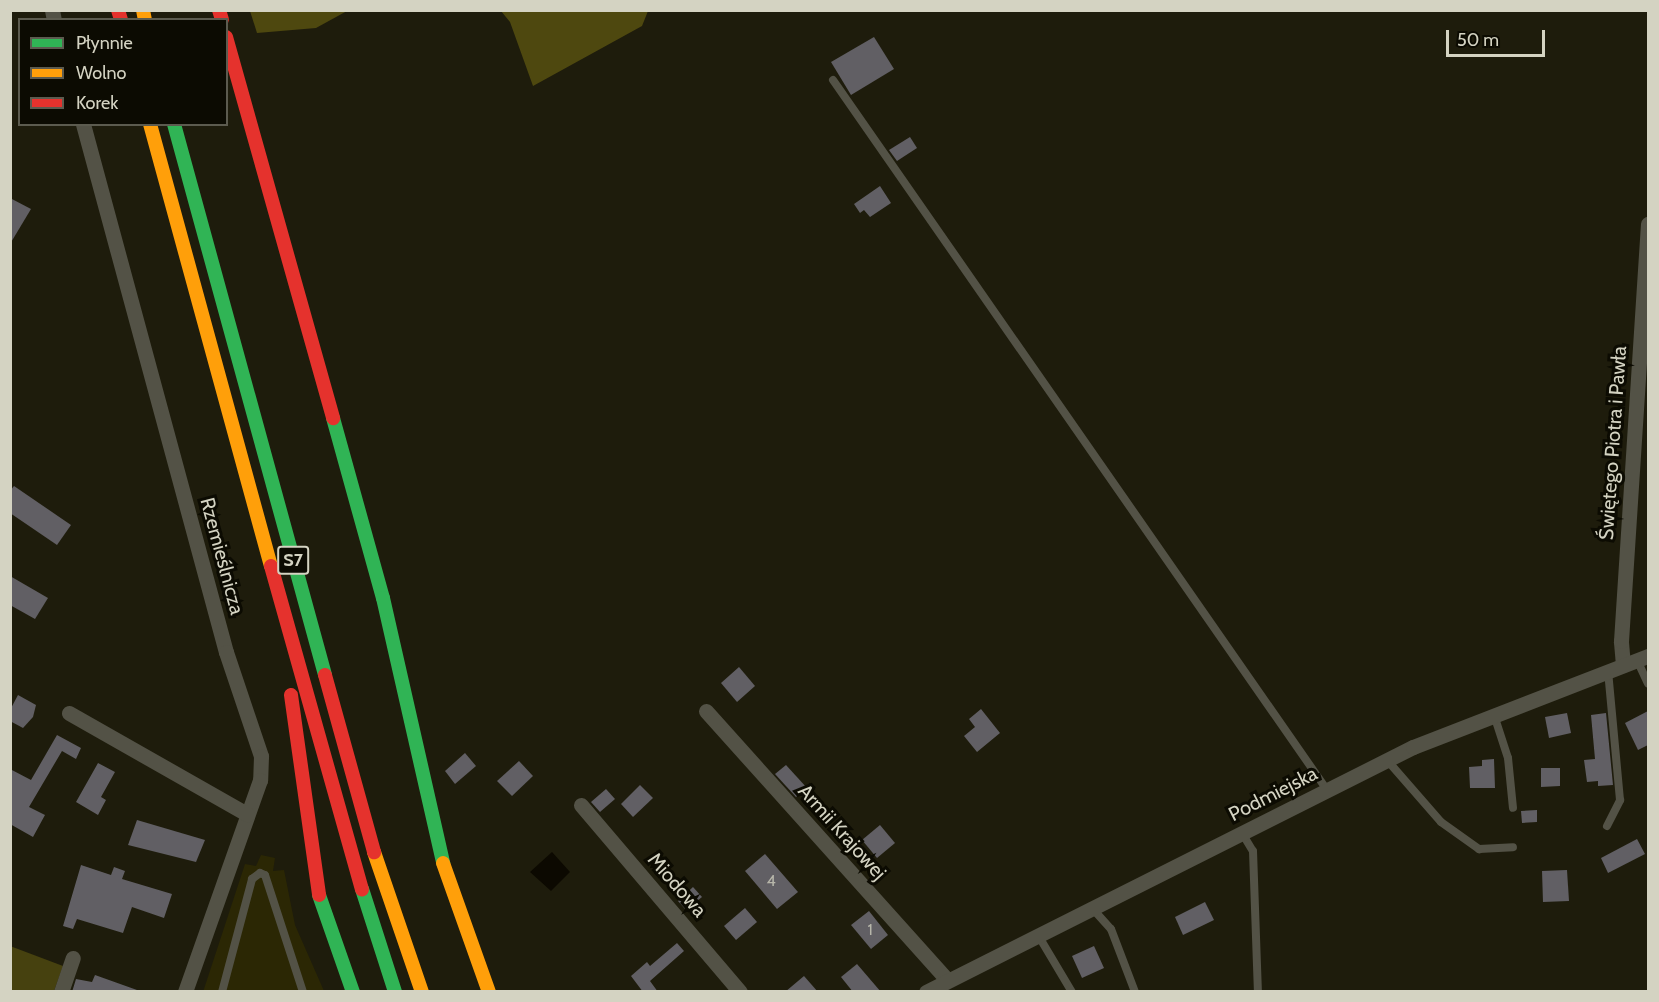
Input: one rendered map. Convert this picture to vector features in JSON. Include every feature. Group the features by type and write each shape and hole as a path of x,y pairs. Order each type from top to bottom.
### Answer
{"main road":[{"path":"228,44 382,598 440,854 489,992"},
{"name":"S7","path":"151,126 339,816 395,992"},
{"name":"S7","path":"175,126 360,804 391,908 422,992"},
{"path":"277,595 308,846 320,907 353,992"}],"street":[{"name":"Rzemieślnicza","path":"84,126 226,652 258,738 260,780 185,992"},
{"name":"Świętego Piotra i Pawła","path":"1636,660 1621,641 1648,224"},
{"name":"Podmiejska","path":"926,992 1387,760 1494,713 1636,660"},
{"name":"Armii Krajowej","path":"706,711 947,980"},
{"path":"69,713 247,813"},
{"name":"Miodowa","path":"581,806 740,992"},
{"path":"61,992 73,958"}],"lane":[{"path":"833,80 1327,790"},
{"path":"1636,660 1648,684"},
{"path":"1607,826 1620,800 1608,670"},
{"path":"1494,713 1508,758 1513,808"},
{"path":"1387,760 1442,822 1479,849 1513,847"},
{"path":"1242,833 1253,851 1258,992"},
{"path":"222,992 252,879 260,873 265,875 303,992"},
{"path":"1092,908 1111,929 1135,992"},
{"path":"1038,935 1072,992"}],"shaded area":[{"path":"250,10 347,11 316,28 257,33"},
{"path":"501,11 648,11 642,26 533,86 510,22"},
{"path":"552,852 570,872 551,891 530,872"},
{"path":"261,855 275,858 273,871 284,870 295,925 324,991 203,992 245,864 256,866"},
{"path":"10,946 63,966 54,991 11,991"}],"building":[{"path":"874,37 894,69 851,95 831,62"},
{"path":"910,137 917,148 897,161 889,150"},
{"path":"880,186 891,203 870,217 864,210 860,213 854,204"},
{"path":"10,198 31,209 10,244"},
{"path":"14,486 71,525 57,545 10,513 10,491"},
{"path":"10,576 48,598 35,619 10,605"},
{"path":"739,667 755,686 737,702 721,683"},
{"path":"18,695 36,705 33,717 23,728 10,721 10,710"},
{"path":"981,709 1000,733 977,752 964,736 975,727 969,719"},
{"path":"1648,711 1648,745 1638,750 1625,723"},
{"path":"1567,713 1571,733 1549,738 1545,717"},
{"path":"1606,713 1613,785 1598,786 1598,781 1587,782 1584,760 1595,759 1591,715"},
{"path":"57,735 81,748 76,759 62,751 29,807 45,815 33,837 10,824 10,769 31,780"},
{"path":"465,753 476,766 455,784 445,771"},
{"path":"1494,759 1495,788 1470,788 1469,767 1482,766 1482,760"},
{"path":"519,761 533,776 512,796 497,781"},
{"path":"98,763 115,772 101,797 106,800 98,815 76,802"},
{"path":"786,765 807,788 796,797 775,774"},
{"path":"1541,768 1560,768 1560,786 1541,787"},
{"path":"640,785 653,798 633,817 621,804"},
{"path":"606,789 615,799 600,812 591,802"},
{"path":"1537,810 1537,822 1522,823 1521,811"},
{"path":"137,820 205,840 196,862 128,845"},
{"path":"880,825 895,843 877,858 862,840"},
{"path":"1637,839 1645,854 1608,873 1601,858"},
{"path":"765,854 798,892 777,909 745,871"},
{"path":"81,865 111,875 114,867 125,871 122,879 172,894 164,918 132,907 123,933 77,919 73,929 63,926"},
{"path":"1567,870 1569,901 1543,902 1542,871"},
{"path":"693,887 702,897 686,910 678,901"},
{"path":"1205,902 1214,920 1183,935 1175,917"},
{"path":"745,908 757,922 736,940 724,926"},
{"path":"869,911 888,935 871,949 851,925"},
{"path":"677,943 684,951 650,981 658,992 643,992 631,976 647,962 650,966"},
{"path":"1094,946 1104,968 1082,978 1072,956"},
{"path":"857,964 881,992 853,992 841,977"},
{"path":"95,975 137,990 136,992 72,992 76,979 92,982"},
{"path":"804,976 818,992 785,992"}],"traffic: fast":[{"path":"175,126 325,675"},
{"path":"333,418 383,598 443,863"},
{"path":"362,889 395,992"},
{"path":"319,895 353,992"}],"traffic: slow":[{"path":"143,10 145,18"},
{"path":"151,126 271,566"},
{"path":"374,852 422,992"},
{"path":"443,863 489,992"}],"traffic: jam":[{"path":"118,10 120,18"},
{"path":"219,10 221,18"},
{"path":"228,44 333,418"},
{"path":"271,566 362,889"},
{"path":"325,675 374,852"},
{"path":"291,695 319,895"}]}
